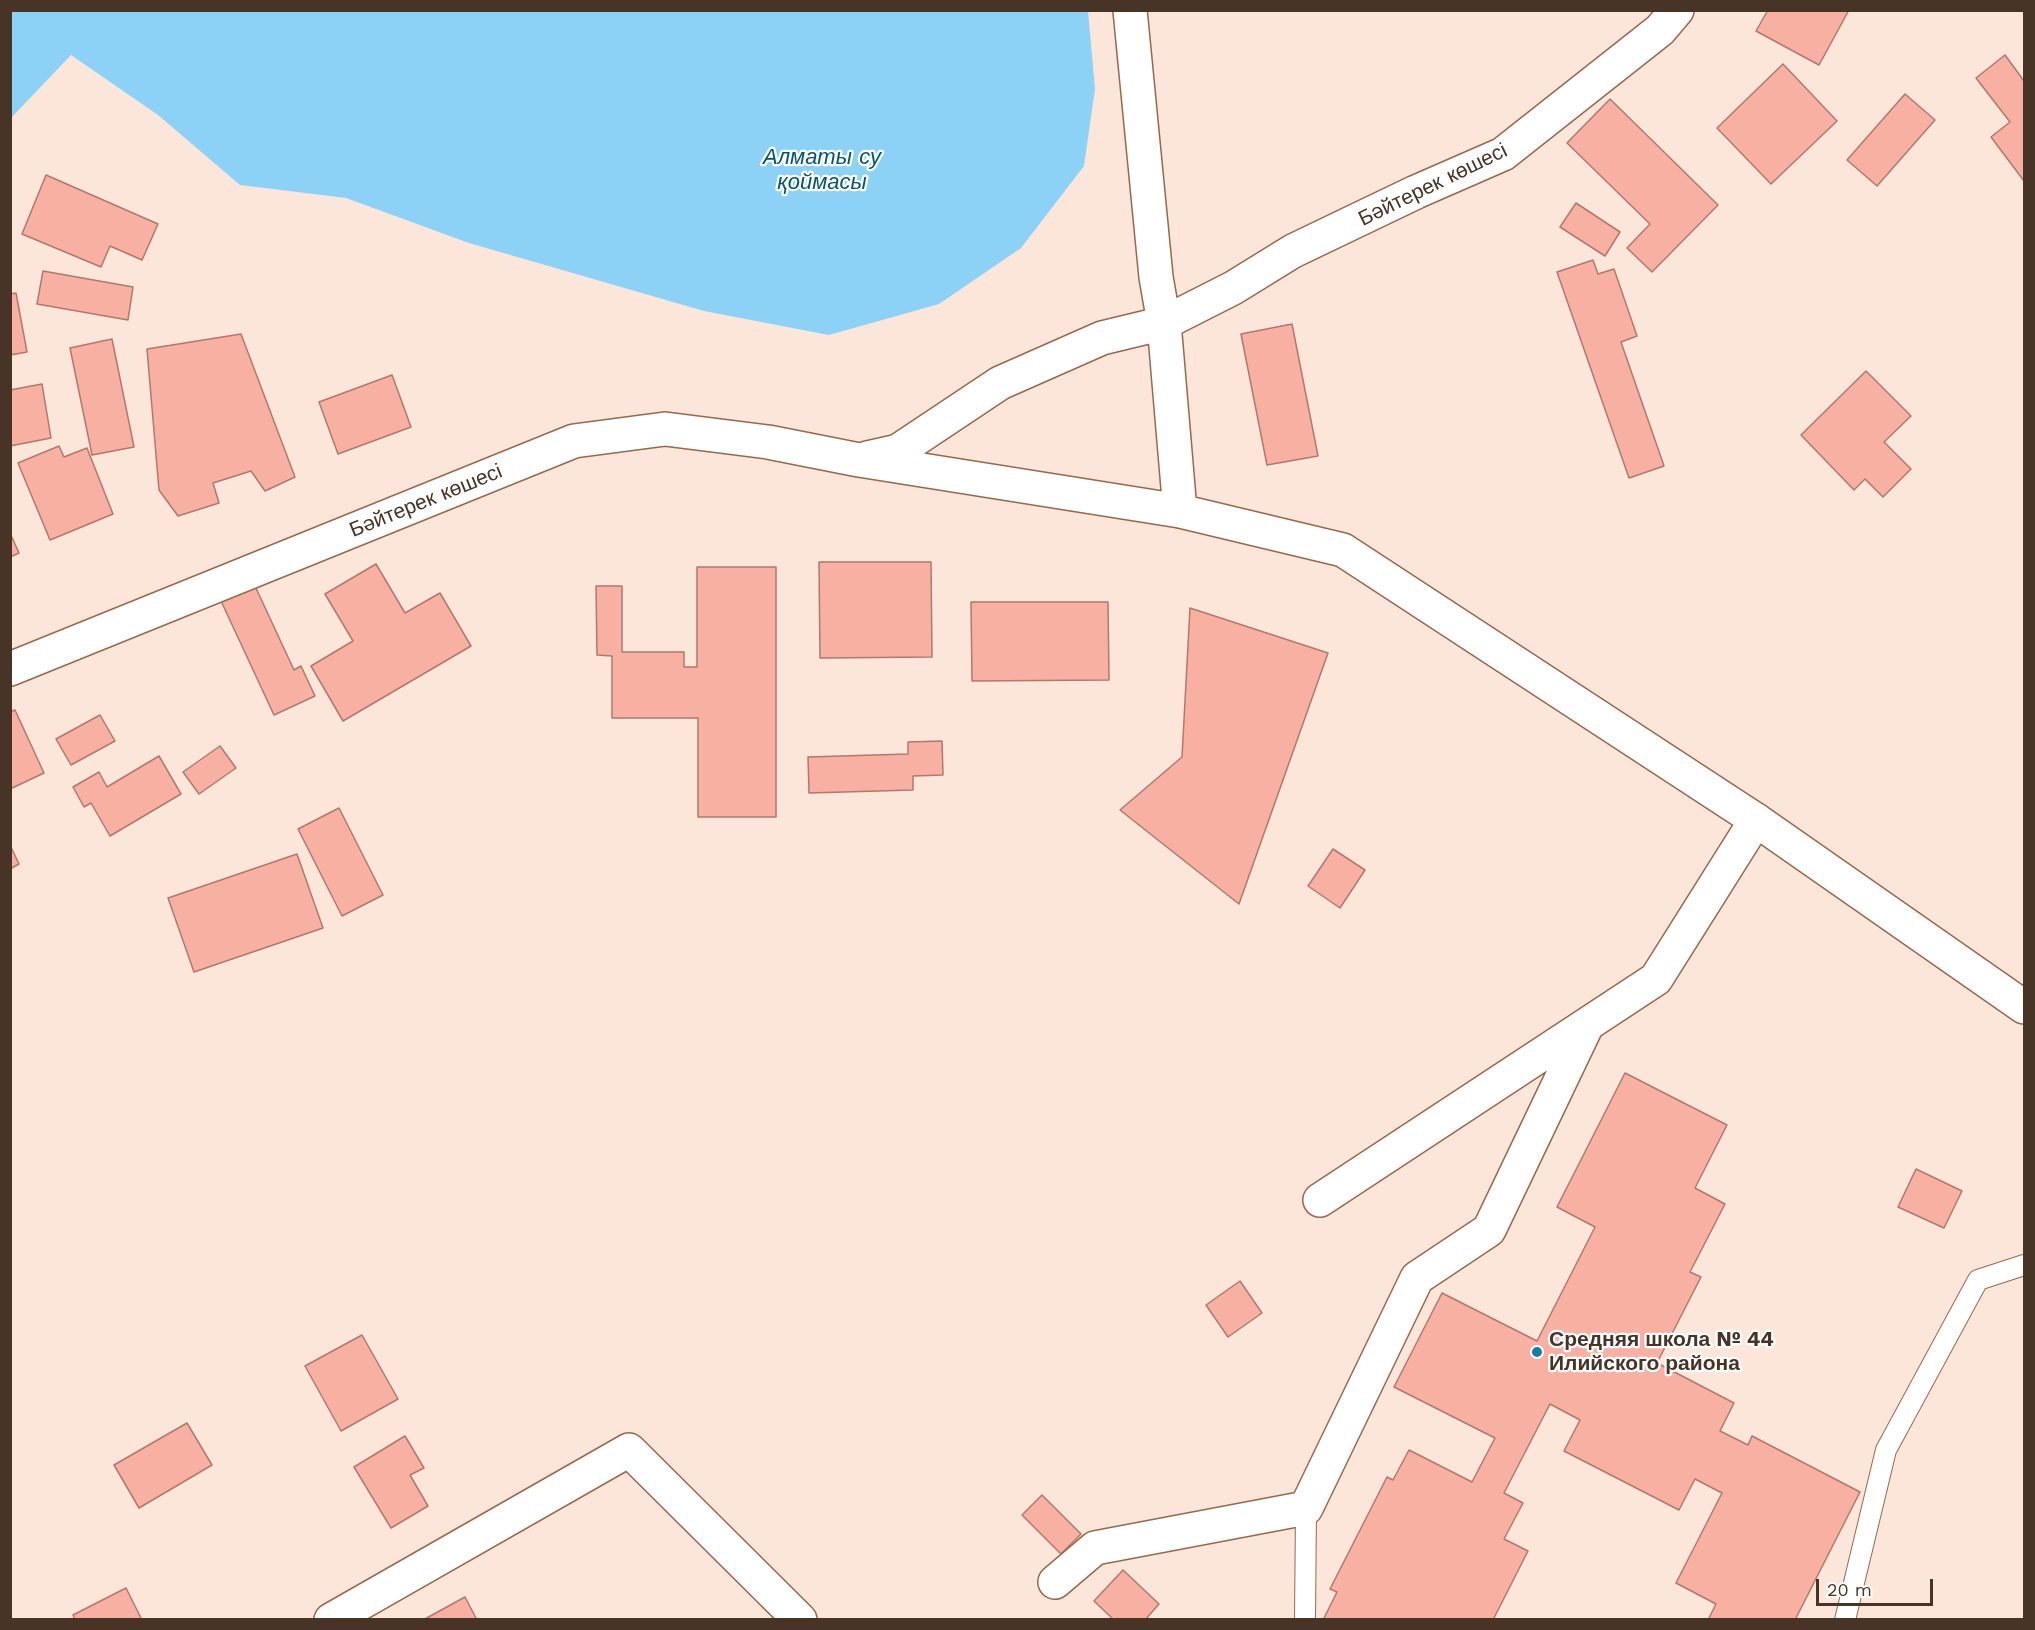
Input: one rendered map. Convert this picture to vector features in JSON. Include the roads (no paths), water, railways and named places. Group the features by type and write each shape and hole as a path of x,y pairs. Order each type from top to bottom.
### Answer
{"street":[{"path":"1130,10 1156,277 1164,323 1180,511"},
{"name":"Бәйтерек көшесі","path":"859,460 898,451 1000,384 1102,338 1164,323 1233,288 1293,251 1416,192 1503,154 1660,30 1677,10"},
{"name":"Бәйтерек көшесі","path":"10,669 574,441 664,429 768,442 859,460 1180,511 1343,550 1756,820 2025,1007"},
{"path":"1320,1200 1656,980 1756,820"},
{"path":"1055,1582 1095,1548 1306,1508 1417,1278 1489,1230 1587,1025"},
{"path":"331,1620 629,1450 800,1620"}],"lane":[{"path":"1845,1620 1886,1450 1978,1280 2025,1265"},
{"path":"1305,1620 1306,1508"}],"water":[{"name":"Алматы су қоймасы","path":"11,10 1088,11 1095,89 1084,166 1021,248 939,304 829,335 704,311 469,243 346,198 240,185 158,115 71,55 11,118"}],"place":[{"name":"Средняя школа № 44 Илийского района","path":"1537,1352"}]}
